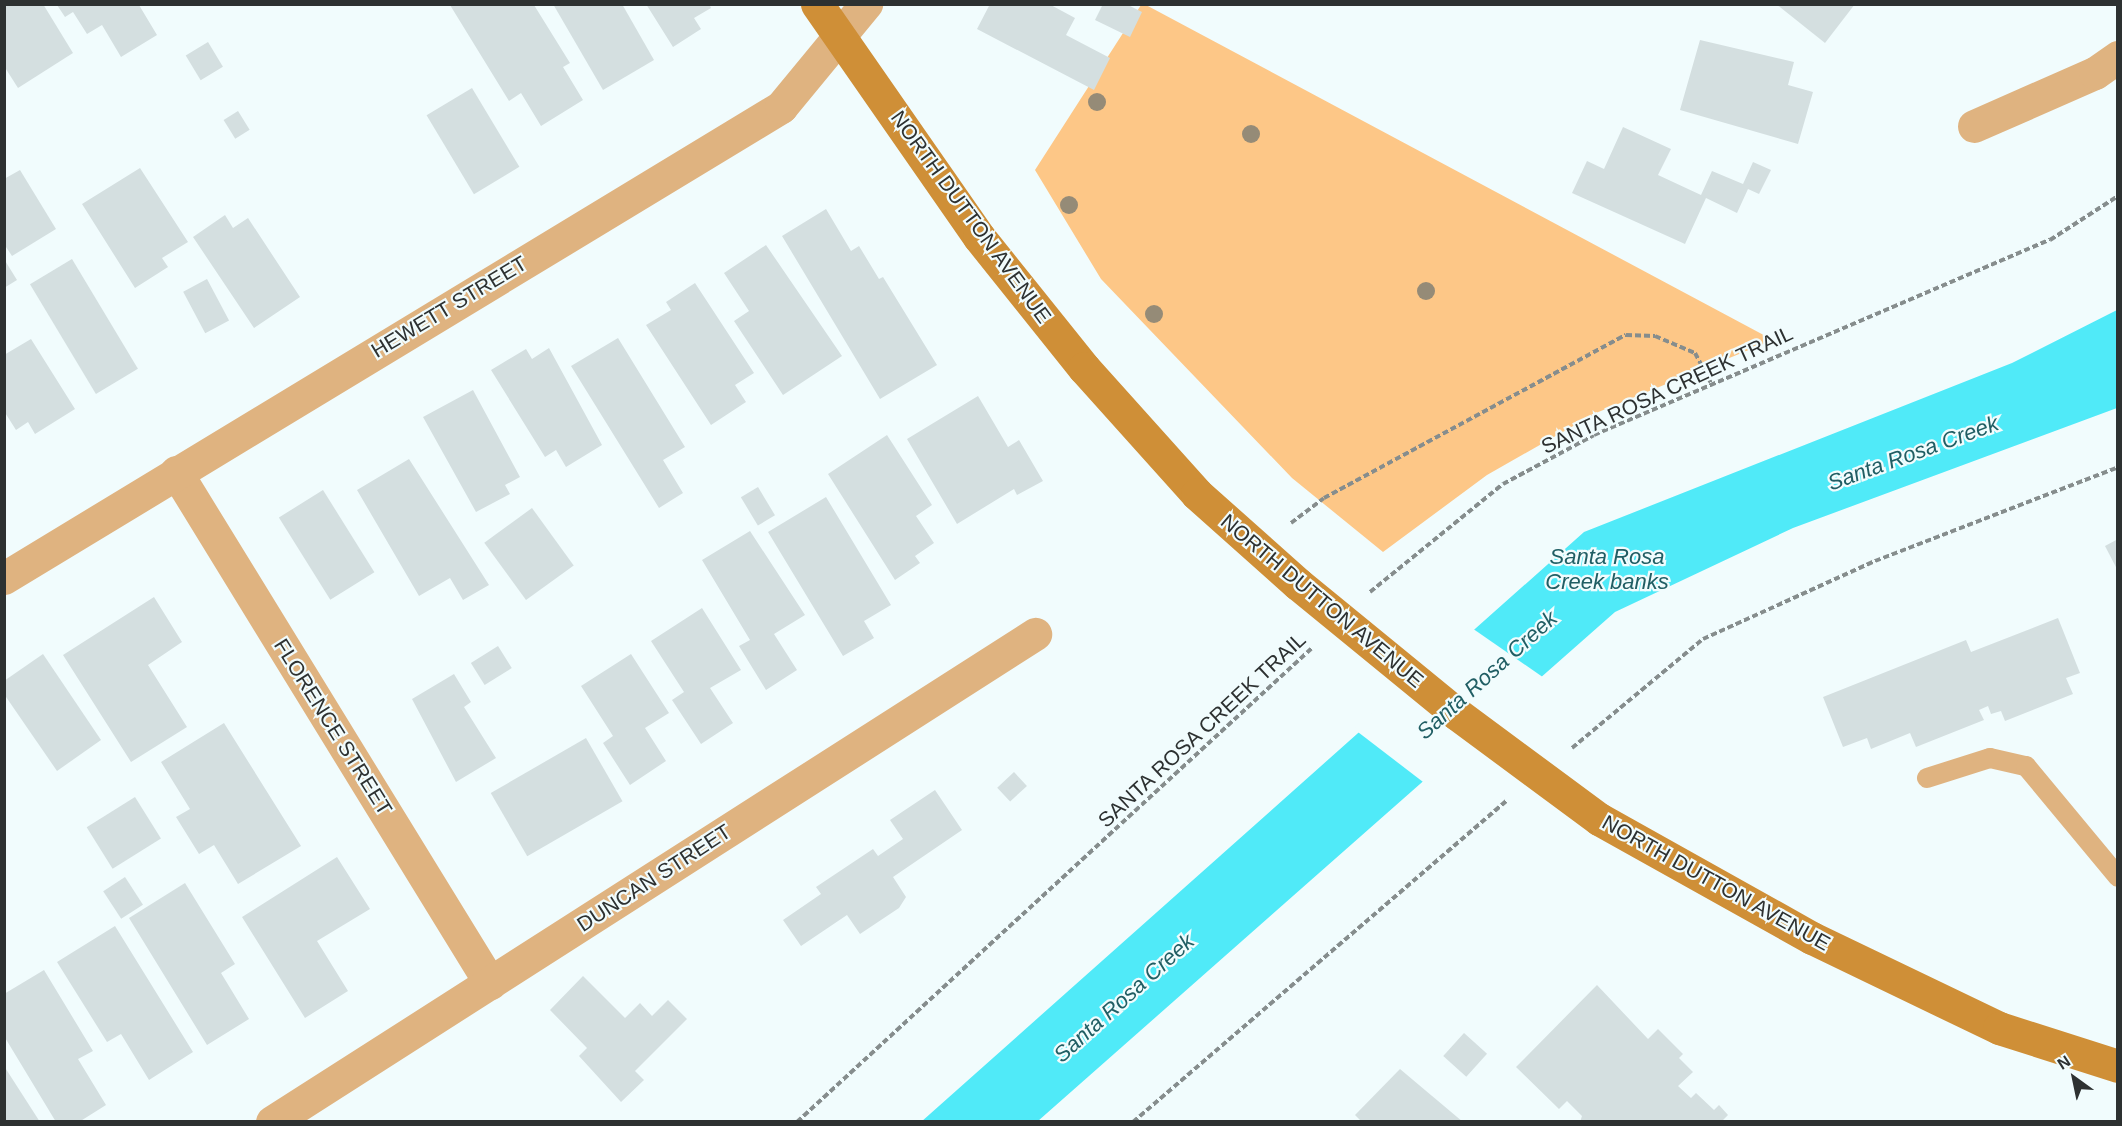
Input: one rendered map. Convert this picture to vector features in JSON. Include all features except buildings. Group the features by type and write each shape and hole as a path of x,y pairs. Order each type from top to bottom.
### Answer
{"main road":[{"name":"NORTH DUTTON AVENUE","path":"817,4 979,237 1084,368 1197,494 1298,584 1457,714 1599,819 1812,938 1999,1028 2118,1066"}],"street":[{"name":"HEWETT STREET","path":"4,578 781,107 866,4"},
{"path":"1974,126 2095,73 2118,57"},
{"name":"FLORENCE STREET","path":"176,472 489,983"},
{"name":"DUNCAN STREET","path":"272,1122 1035,634"}],"lane":[{"path":"1927,778 1990,758 2026,766 2118,877"}],"path":[{"name":"SANTA ROSA CREEK TRAIL","path":"1364,598 1503,484 1594,435 1711,383 2050,240 2118,196"},
{"path":"1257,548 1324,498 1602,343 1626,335 1655,336 1695,353 1711,383"},
{"path":"1566,753 1703,639 1875,561 2118,467"},
{"name":"SANTA ROSA CREEK TRAIL","path":"797,1122 1320,639"},
{"path":"1133,1122 1511,798"}],"shaded area":[{"path":"1141,5 1146,5 1773,340 1596,413 1487,475 1383,552 1292,478 1101,279 1035,170"}],"water":[{"path":"2117,310 2117,408 1793,528 1615,612 1038,1121 921,1122 1584,532 2012,363"}],"pier":[{"path":"1469,626 1547,680 1427,785 1354,729"}],"water label":[{"name":"Santa Rosa Creek","path":"1913,453"},
{"name":"Santa Rosa Creek banks","path":"1607,568"},
{"name":"Santa Rosa Creek","path":"1487,675"},
{"name":"Santa Rosa Creek","path":"1124,998"}]}
